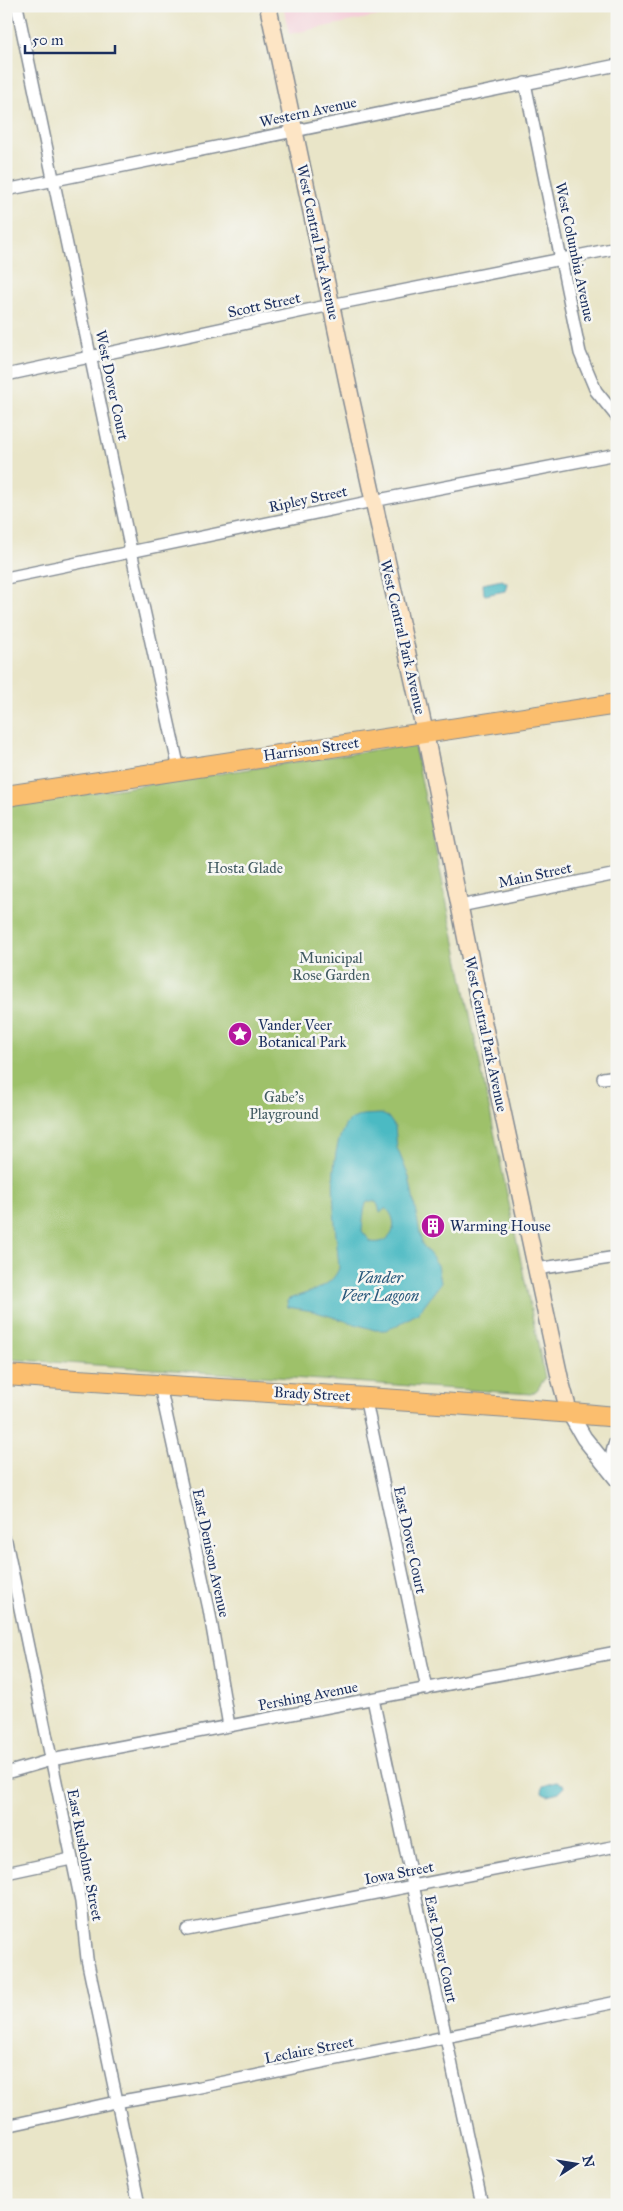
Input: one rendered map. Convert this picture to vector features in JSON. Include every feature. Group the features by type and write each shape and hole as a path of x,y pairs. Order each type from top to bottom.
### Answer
{"highway":[{"name":"Harrison Street","path":"6,796 617,704"},
{"name":"Brady Street","path":"6,1375 160,1386 365,1397 617,1417"}],"main road":[{"name":"West Central Park Avenue","path":"268,6 373,501 425,732 536,1269 569,1412"}],"street":[{"name":"West Dover Court","path":"17,6 131,551 179,769"},
{"name":"Western Avenue","path":"6,190 617,65"},
{"name":"West Columbia Avenue","path":"525,83 580,353 596,391 617,418"},
{"name":"Scott Street","path":"6,375 617,248"},
{"name":"Ripley Street","path":"6,578 373,501 617,454"},
{"name":"Main Street","path":"460,906 617,874"},
{"path":"603,1078 617,1076"},
{"path":"536,1269 617,1257"},
{"name":"East Denison Avenue","path":"160,1386 208,1609 229,1726"},
{"name":"East Dover Court","path":"365,1397 427,1689"},
{"path":"569,1412 584,1438 617,1479"},
{"path":"617,1442 613,1456 617,1479"},
{"name":"East Rusholme Street","path":"6,1541 81,1902 86,1959 139,2205"},
{"name":"Pershing Avenue","path":"6,1773 51,1760 617,1652"},
{"name":"East Dover Court","path":"373,1699 482,2205"},
{"name":"Iowa Street","path":"187,1930 617,1846"},
{"path":"6,1874 71,1859"},
{"name":"Leclaire Street","path":"6,2126 116,2102 446,2038 617,2002"}],"shaded area":[{"path":"283,6 427,6 289,34"}],"green space":[{"name":"Vander Veer Botanical Park","path":"414,744 545,1378 537,1390 531,1394 6,1359 6,806"}],"water":[{"path":"502,580 507,583 505,591 484,594 483,584"},
{"name":"Vander Veer Lagoon","path":"381,1114 388,1117 395,1127 397,1148 409,1177 422,1244 438,1265 441,1283 418,1313 386,1330 375,1330 313,1311 288,1307 287,1301 325,1285 336,1275 339,1268 333,1192 336,1153 341,1135 348,1121 362,1115","holes":["375,1201 380,1213 386,1208 391,1214 394,1226 389,1237 379,1242 371,1242 362,1231 366,1203"]},
{"path":"556,1782 563,1784 564,1787 559,1792 547,1795 542,1792 543,1786"}],"place":[{"name":"Vander Veer Botanical Park","path":"240,1034"},
{"name":"Warming House","path":"433,1226"}],"park label":[{"name":"Hosta Glade","path":"245,868"},
{"name":"Municipal Rose Garden","path":"331,966"},
{"name":"Gabe's Playground","path":"284,1106"}]}
